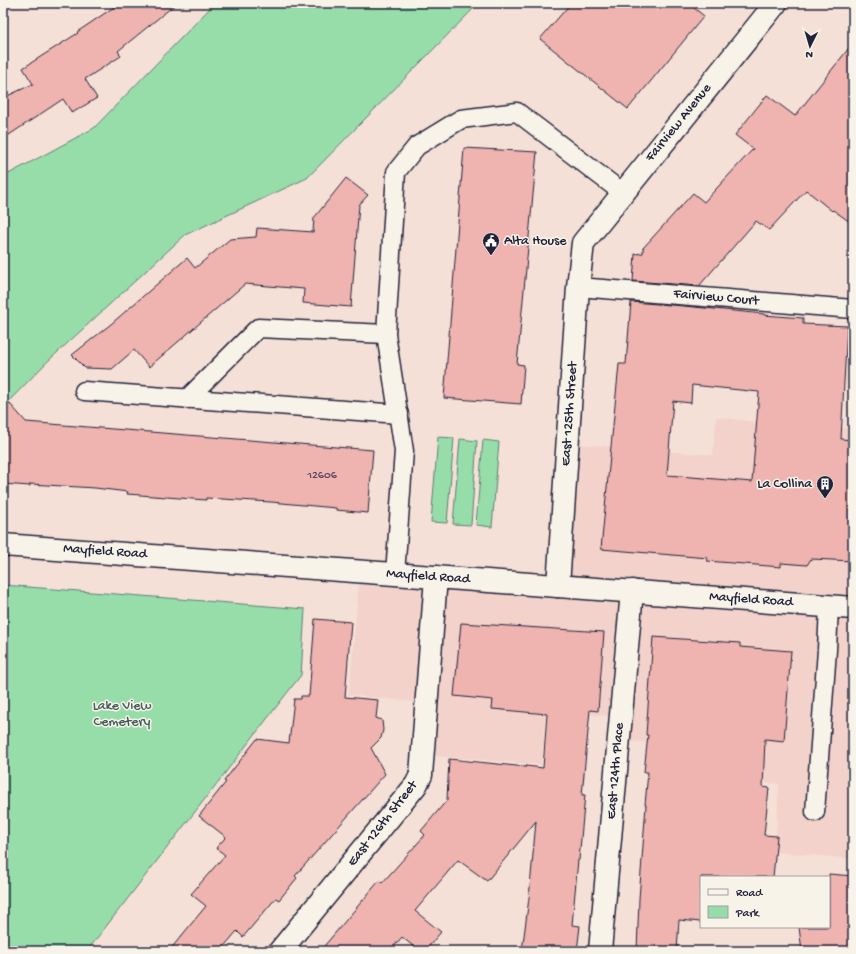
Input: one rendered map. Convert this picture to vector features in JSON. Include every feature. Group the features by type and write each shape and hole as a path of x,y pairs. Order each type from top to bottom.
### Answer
{"street":[{"name":"Fairview Avenue","path":"583,242 776,3"},
{"name":"East 125th Street","path":"558,586 578,287 583,242"},
{"name":"Mayfield Road","path":"3,545 853,608"},
{"name":"East 126th Street","path":"280,951 416,785 421,775 436,577"},
{"name":"East 124th Place","path":"600,951 632,591"}],"lane":[{"path":"396,574 404,451 386,334 396,172 417,146 461,119 517,112 623,193"},
{"name":"Fairview Court","path":"578,287 853,309"},
{"path":"187,399 258,328 386,334"},
{"path":"84,391 399,414"},
{"path":"815,812 829,606"}],"shaded area":[{"path":"716,417 757,422 853,429 853,859 775,852 779,784 698,777 700,747 619,740 620,717 546,711 541,765 422,755 426,703 349,695 360,572 558,586 568,443 713,455"}],"green space":[{"path":"215,3 475,3 474,8 307,178 185,235 47,362 3,407 3,177 94,128"},
{"path":"438,437 454,438 447,523 431,522"},
{"path":"460,439 477,441 471,525 453,524"},
{"path":"483,440 499,442 492,527 476,525"},
{"name":"Lake View Cemetery","path":"3,585 305,609 301,675 87,951 3,951"}],"building":[{"path":"120,3 177,3 118,51 121,56 85,79 97,98 72,113 63,99 3,139 3,98 33,84 23,68 78,33 77,32"},
{"path":"571,3 688,3 704,16 628,109 540,39"},
{"path":"853,43 853,224 833,210 832,211 806,190 769,230 756,221 699,286 633,281 635,254 643,253 643,248 693,193 704,202 753,149 735,135 767,95 795,116"},
{"name":"Alta House","path":"464,148 537,152 517,364 524,365 521,404 444,398"},
{"path":"346,178 368,195 359,205 351,307 303,303 304,289 245,284 149,367 134,350 112,369 85,368 72,355 111,324 187,258 195,268 230,239 256,237 257,228 313,232 314,218"},
{"path":"631,302 803,318 803,324 847,326 841,439 853,440 853,561 811,559 807,565 781,563 781,567 707,561 708,558 601,549 619,364 626,364","holes":["692,385 759,392 752,482 667,475 673,401 691,403"]},
{"path":"3,396 26,422 373,450 368,513 336,510 336,508 271,502 206,498 206,500 127,494 128,492 95,488 3,484"},
{"path":"315,619 351,622 345,697 378,700 376,718 382,720 383,730 381,738 371,748 385,774 295,876 297,878 279,900 276,898 243,937 237,931 220,951 169,951 206,906 191,894 225,855 216,848 226,837 199,816 257,739 289,743 294,699 301,699 301,696 309,696"},
{"path":"461,623 604,632 598,711 590,710 582,795 585,795 572,925 580,926 577,951 522,951 529,898 536,821 487,881 458,860 415,911 441,932 425,951 419,951 402,937 390,951 320,951 379,881 382,883 425,835 421,831 447,800 449,759 543,768 547,714 492,709 493,700 454,696"},
{"path":"653,637 740,643 740,647 791,651 784,741 765,739 763,787 769,788 764,835 777,836 773,876 700,876 700,922 679,920 677,951 637,951 648,772 644,772 648,735 646,735"},
{"path":"829,874 853,876 853,951 802,951 799,928 830,928"}],"place":[{"name":"Alta House","path":"491,256"},
{"name":"La Collina","path":"825,499"}]}
